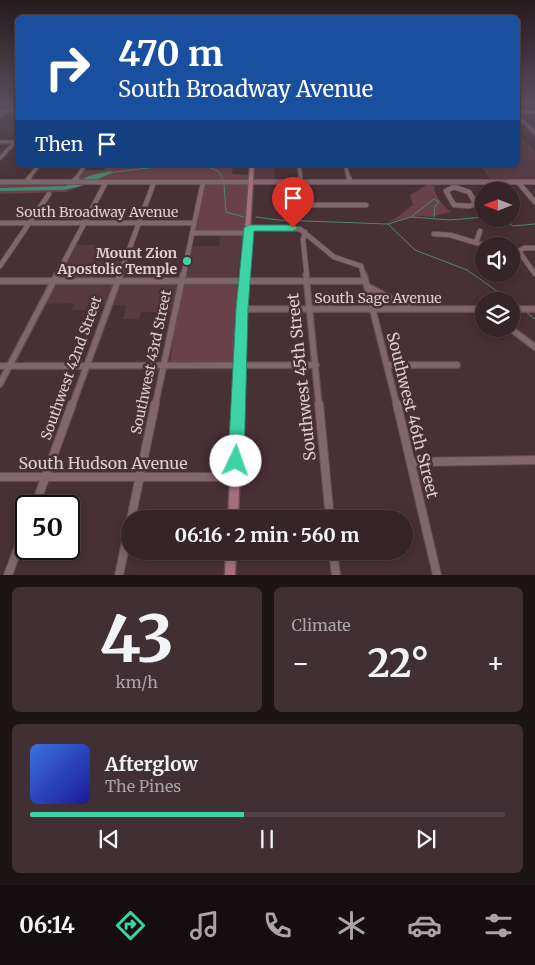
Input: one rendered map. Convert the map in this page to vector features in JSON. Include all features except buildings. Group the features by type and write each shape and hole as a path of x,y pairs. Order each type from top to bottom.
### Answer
{"main road":[{"path":"234,510 242,309 252,167"},
{"path":"230,575 231,560"}],"street":[{"path":"0,142 15,141"},
{"path":"0,158 15,143"},
{"path":"26,182 37,167"},
{"path":"71,182 78,177 84,167"},
{"path":"299,167 301,182"},
{"path":"346,167 350,182"},
{"path":"0,182 475,182"},
{"path":"0,384 106,182"},
{"name":"Southwest 42nd Street","path":"39,495 154,182"},
{"name":"Southwest 43rd Street","path":"133,510 203,182"},
{"path":"294,182 297,205"},
{"path":"451,182 454,187 469,192 476,204 454,205 449,198 447,189 454,187"},
{"path":"520,182 535,182"},
{"path":"520,184 535,202"},
{"path":"0,266 49,194"},
{"path":"284,205 366,204"},
{"name":"South Broadway Avenue","path":"0,223 194,223"},
{"name":"South Broadway Avenue","path":"192,233 293,228 305,232"},
{"path":"478,237 480,231"},
{"name":"Southwest 46th Street","path":"305,232 335,258 358,263 362,268 388,365 437,575"},
{"name":"Southwest 45th Street","path":"305,232 302,238 329,510"},
{"path":"434,234 450,235 475,243"},
{"path":"520,250 524,248 535,248"},
{"path":"520,253 535,274"},
{"path":"0,281 306,281 366,283 412,309"},
{"name":"South Sage Avenue","path":"242,309 475,309"},
{"path":"520,309 533,309"},
{"path":"520,336 535,347"},
{"path":"0,366 241,366 316,364"},
{"path":"388,365 457,365"},
{"path":"411,462 535,460"},
{"name":"South Hudson Avenue","path":"0,477 236,476"},
{"path":"8,575 15,557"},
{"path":"119,575 122,560"},
{"path":"334,560 336,575"}],"shaded area":[{"path":"520,135 535,152 535,180 491,180 481,167 520,167"},
{"path":"106,167 233,167 232,174 248,175 244,231 195,231 205,181 95,181 66,192 0,194 0,183 76,181 84,170 104,170"},
{"path":"256,167 274,167 275,181 255,181"},
{"path":"110,171 115,172 78,187 63,190 0,191 0,188 66,186 92,175"},
{"path":"427,183 441,185 434,186 436,193 442,204 451,212 431,217 420,216 387,222 396,218 413,205 410,195"},
{"path":"221,234 244,236 237,278 185,278 192,246 219,246"},
{"path":"75,245 101,245 94,261 122,261 115,278 59,278"},
{"path":"56,283 178,283 172,312 141,312 139,319 123,319 126,307 124,305 88,305 86,310 71,310 74,303 45,304"},
{"path":"185,284 236,284 238,287 236,361 232,364 172,364 170,362 177,312"}],"waterway":[{"path":"115,172 156,167"},
{"path":"209,167 218,171 224,180"},
{"path":"224,184 226,212 244,217"},
{"path":"412,216 434,199 439,202 435,206 434,217"},
{"path":"256,217 278,220 388,224"},
{"path":"388,224 411,217 450,220 475,218"},
{"path":"388,224 415,250 467,270 498,292"},
{"path":"520,225 535,224"},
{"path":"526,312 535,319"}],"place":[{"name":"Mount Zion Apostolic Temple","path":"187,261"}],"route":[{"path":"236,461 242,309 249,228 293,228"}]}
